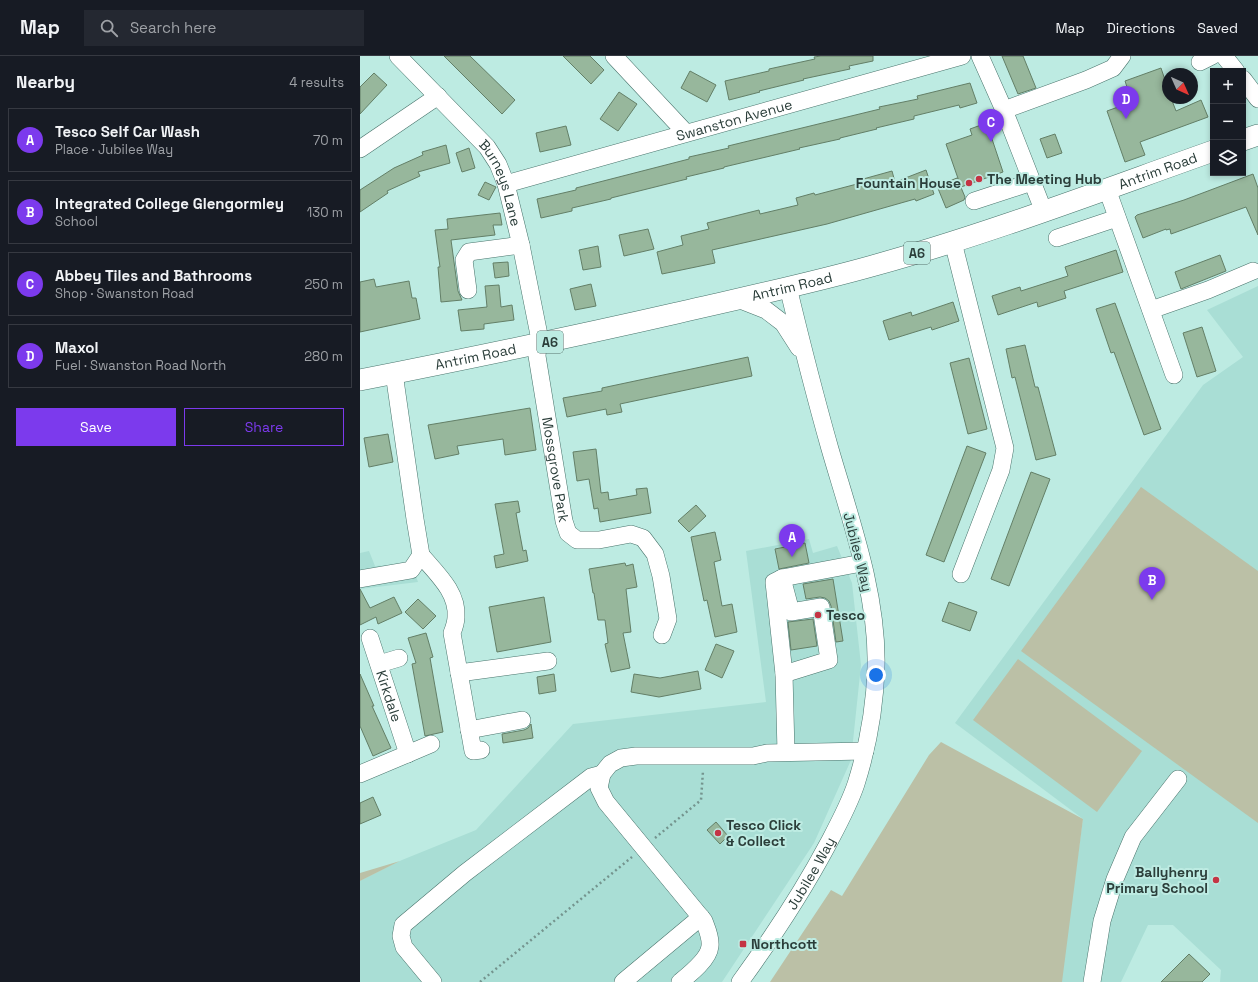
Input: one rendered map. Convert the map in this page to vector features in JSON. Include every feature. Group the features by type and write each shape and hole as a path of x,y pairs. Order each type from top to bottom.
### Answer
{"main road":[{"path":"1246,139 1258,135"},
{"name":"Antrim Road","path":"360,380 539,344 738,299 873,266 953,242 1044,212 1210,152"}],"street":[{"name":"Burneys Lane","path":"398,56 487,147 498,164 506,184 520,245 539,335 539,344"},
{"path":"614,56 686,133"},
{"name":"Swanston Avenue","path":"506,184 962,56"},
{"path":"980,56 1004,110 1044,212"},
{"path":"1004,110 1086,80 1113,68 1122,56"},
{"path":"1224,56 1234,68"},
{"path":"1246,83 1258,99"},
{"path":"360,149 438,96"},
{"path":"974,201 1032,182"},
{"path":"1107,189 1174,375"},
{"path":"1057,238 1117,218"},
{"path":"953,242 1005,448 1001,470 961,574"},
{"path":"468,290 464,260 469,252 520,245"},
{"path":"1151,310 1253,272"},
{"name":"Jubilee Way","path":"740,982 764,949 807,883 845,810 856,786 874,705 876,665 873,620 866,578 788,287"},
{"path":"738,299 766,310 783,324 806,358"},
{"name":"Mossgrove Park","path":"539,344 538,356 564,522 568,533 577,540 599,540 631,534 643,538 655,554 661,576 668,619 662,636"},
{"path":"394,373 421,555 441,578 454,597 456,617 452,633 469,730 473,751 481,750"},
{"path":"360,579 411,570 421,555"},
{"path":"786,752 784,674 774,582 782,578 862,562"},
{"path":"782,578 791,612 821,607 829,660 784,674"},
{"name":"Kirkdale","path":"370,638 408,754"},
{"path":"379,664 399,658"},
{"path":"460,673 548,661"},
{"path":"469,730 522,720"},
{"path":"360,774 431,744"},
{"path":"680,982 701,963 710,948 710,937 701,917 606,802 599,788 602,774 610,764 621,758 636,756 753,756 767,753 786,752 865,751"},
{"path":"433,982 404,947 401,936 403,925 465,873 591,776 602,774"},
{"path":"1092,982 1102,921 1115,879 1133,837 1178,779"},
{"path":"623,982 701,917"}],"path":[{"path":"480,982 701,800 703,756"}],"shaded area":[{"path":"1258,286 1258,982 1220,982 1221,970 1173,925 1148,925 1121,982 1060,982 1083,819 955,723 1203,385 1243,357 1207,310"},
{"name":"Northcott","path":"809,539 813,553 837,546 852,583 861,665 851,760 814,843 722,982 360,982 360,881 402,860 476,830 573,724 766,702 746,551"},
{"path":"369,551 375,566 412,564 418,582 360,589 360,553"}],"green space":[{"path":"1141,487 1258,571 1258,823 1021,651"},
{"path":"1018,659 1142,751 1097,812 973,720"},
{"path":"941,742 1083,819 1062,982 770,982 831,890 842,896 929,755"},
{"path":"400,861 360,881 360,873"}],"building":[{"path":"444,56 470,56 515,100 502,114"},
{"path":"563,56 590,56 604,70 591,84"},
{"path":"873,56 873,61 849,66 850,69 803,79 804,80 729,100 725,81 769,71 769,69 815,59 814,57"},
{"path":"1002,56 1023,56 1036,88 1018,94"},
{"path":"1161,68 1162,104 1173,104 1176,111 1192,104 1198,104 1198,101 1201,100 1208,117 1140,142 1145,155 1125,162 1107,111 1132,102 1125,81"},
{"path":"690,71 716,85 707,102 681,88"},
{"path":"374,73 387,85 360,114 360,87"},
{"path":"970,83 977,103 960,108 959,105 914,116 914,119 686,177 687,179 572,208 572,211 541,218 537,199 576,190 576,188 689,159 689,157 729,148 728,146 880,109 879,107 918,99 917,96"},
{"path":"619,92 637,104 618,131 600,119"},
{"path":"981,125 983,132 989,130 1003,172 961,187 946,144 972,135 970,129"},
{"path":"566,126 571,145 540,152 536,133"},
{"path":"1055,134 1062,153 1047,158 1040,139"},
{"path":"446,145 450,163 418,172 420,176 387,191 388,193 360,212 360,190 394,168 423,155 422,152"},
{"path":"469,148 475,168 462,172 456,153"},
{"path":"926,170 934,194 916,201 915,199 827,224 712,250 715,263 662,274 657,252 683,245 681,236 709,229 707,223 759,210 760,214 798,205 796,198 814,193 815,195 857,184 856,181 892,171 895,182"},
{"path":"1253,174 1258,188 1258,235 1246,207 1171,234 1170,229 1166,229 1143,238 1135,217 1137,215 1184,200"},
{"path":"957,178 965,197 964,200 946,208 937,186"},
{"path":"485,182 496,187 489,200 478,195"},
{"path":"500,213 502,225 493,225 495,235 451,240 458,291 462,300 441,302 438,267 440,267 435,230 448,229 447,219"},
{"path":"648,229 654,249 624,256 619,235"},
{"path":"598,246 601,267 583,270 579,250"},
{"path":"1116,250 1123,272 1064,291 1066,298 1038,307 1037,302 998,315 992,296 1020,287 1021,291 1068,276 1065,267"},
{"path":"1220,255 1226,271 1181,289 1175,272"},
{"path":"508,262 509,276 495,278 493,263"},
{"path":"374,279 376,287 409,281 412,298 416,298 420,319 360,332 360,282"},
{"path":"591,284 596,306 575,310 570,289"},
{"path":"499,285 501,307 512,305 514,320 484,324 484,329 461,331 458,310 487,307 485,286"},
{"path":"953,302 959,321 932,330 931,327 889,340 883,321 911,312 912,316"},
{"path":"1115,303 1161,429 1144,435 1114,352 1111,353 1096,309"},
{"path":"1202,327 1216,371 1197,377 1183,333"},
{"path":"1025,345 1035,387 1038,387 1056,455 1036,460 1015,377 1012,378 1006,349"},
{"path":"748,357 752,376 620,404 622,412 607,415 606,409 567,417 563,398 602,391 602,388"},
{"path":"969,358 987,429 968,434 950,363"},
{"path":"530,408 536,450 505,455 503,439 457,446 459,454 435,459 428,425"},
{"path":"388,434 393,462 369,467 364,438"},
{"path":"967,446 986,453 944,562 926,555"},
{"path":"596,449 601,493 608,492 609,500 637,495 636,489 647,488 651,513 600,522 598,508 594,509 589,479 577,481 573,452"},
{"path":"1031,472 1050,479 1009,586 991,579"},
{"path":"518,501 520,512 516,513 523,551 526,550 528,561 496,568 494,556 504,554 495,504"},
{"path":"696,505 706,516 689,532 678,521"},
{"path":"715,532 721,560 714,562 722,606 732,604 737,632 715,637 707,600 704,601 691,537"},
{"path":"805,543 809,563 779,569 775,549"},
{"path":"625,563 626,566 633,564 637,587 626,589 631,632 623,633 630,668 611,672 605,644 608,643 605,620 598,620 589,569"},
{"path":"833,579 843,641 836,642 829,601 820,597 806,599 803,584"},
{"path":"360,589 370,608 394,597 402,613 378,624 376,617 360,625"},
{"path":"544,597 551,642 497,652 489,607"},
{"path":"418,599 436,616 423,629 405,612"},
{"path":"949,602 977,612 970,631 942,621"},
{"path":"813,619 817,646 791,650 788,622"},
{"path":"426,633 433,657 430,658 443,732 425,736 412,664 416,663 408,638"},
{"path":"716,644 734,651 722,678 705,670"},
{"path":"698,671 701,689 659,697 631,692 634,674 660,678"},
{"path":"360,674 374,706 372,706 391,748 373,756 360,726"},
{"path":"554,674 556,691 539,694 537,677"},
{"path":"531,724 533,738 503,743 502,734 524,730"},
{"path":"373,797 381,815 360,824 360,803"},
{"name":"Tesco Click & Collect","path":"716,822 728,836 720,844 707,830"},
{"path":"1189,954 1210,974 1202,982 1161,982"}],"place":[{"name":"Maxol","path":"1126,119"},
{"name":"Abbey Tiles and Bathrooms","path":"991,142"},
{"name":"The Meeting Hub","path":"979,179"},
{"name":"Fountain House","path":"969,183"},
{"name":"Tesco Self Car Wash","path":"792,557"},
{"name":"Integrated College Glengormley","path":"1152,600"},
{"name":"Tesco","path":"818,615"},
{"name":"Tesco Click & Collect","path":"718,833"},
{"name":"Ballyhenry Primary School","path":"1216,880"},
{"name":"Northcott","path":"743,944"}]}
